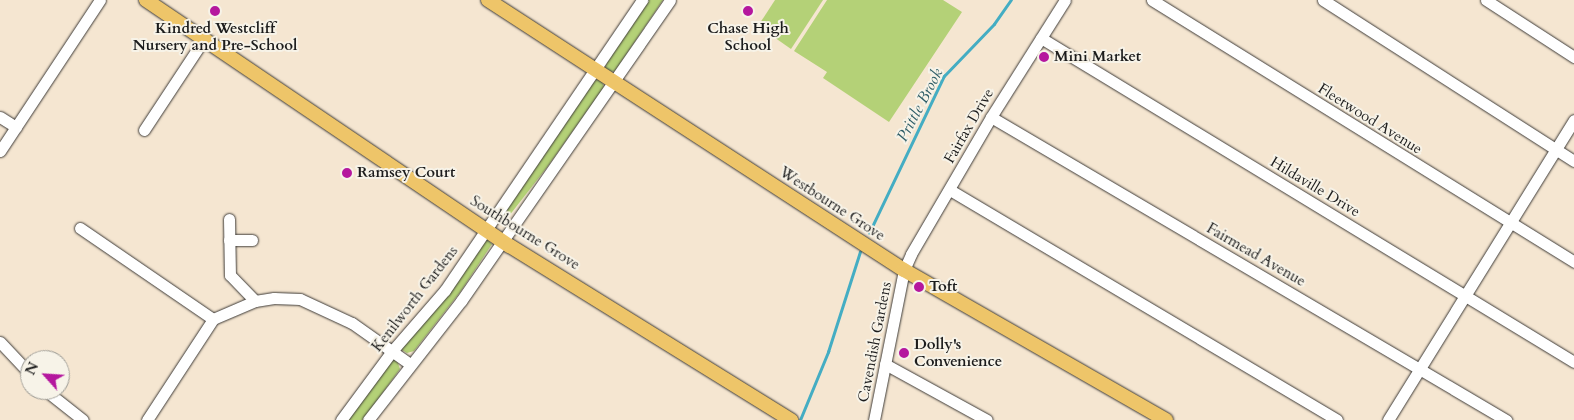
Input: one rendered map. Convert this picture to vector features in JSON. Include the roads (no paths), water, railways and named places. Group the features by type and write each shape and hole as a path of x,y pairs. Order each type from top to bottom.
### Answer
{"main road":[{"name":"Southbourne Grove","path":"146,0 501,240 774,416 791,420"},
{"name":"Westbourne Grove","path":"488,0 593,70 904,270 1166,420"}],"street":[{"path":"0,151 100,0"},
{"name":"Kenilworth Gardens","path":"341,420 392,351 445,290 642,0"},
{"path":"368,420 461,300 611,81 670,0"},
{"name":"Fairfax Drive","path":"904,270 991,117 1065,0"},
{"name":"Fleetwood Avenue","path":"1152,0 1574,262"},
{"path":"1323,0 1574,160"},
{"path":"1486,0 1574,58"},
{"name":"Hildaville Drive","path":"1041,38 1574,362"},
{"path":"144,130 204,39"},
{"path":"556,124 594,79 611,81"},
{"path":"0,117 16,127"},
{"name":"Fairmead Avenue","path":"991,117 1506,420"},
{"path":"1388,420 1574,120"},
{"path":"487,229 500,230 549,174"},
{"path":"950,190 1337,420"},
{"path":"229,220 230,276 255,301"},
{"path":"80,228 213,319"},
{"path":"229,240 252,240"},
{"name":"Cavendish Gardens","path":"874,420 904,270"},
{"path":"147,420 213,319 255,301 274,298 300,299 352,322 410,364"},
{"path":"0,342 20,363"},
{"path":"885,364 987,420"},
{"path":"58,400 83,420"}],"waterway":[{"name":"Prittle Brook","path":"869,233 944,76 994,24 1011,0"},
{"name":"Prittle Brook","path":"800,420 828,352 860,252"}],"place":[{"name":"Kindred Westcliff Nursery and Pre-School","path":"215,11"},
{"name":"Chase High School","path":"748,11"},
{"name":"Mini Market","path":"1044,57"},
{"name":"Ramsey Court","path":"347,173"},
{"name":"Toft","path":"919,287"},
{"name":"Dolly's Convenience","path":"904,353"}]}
